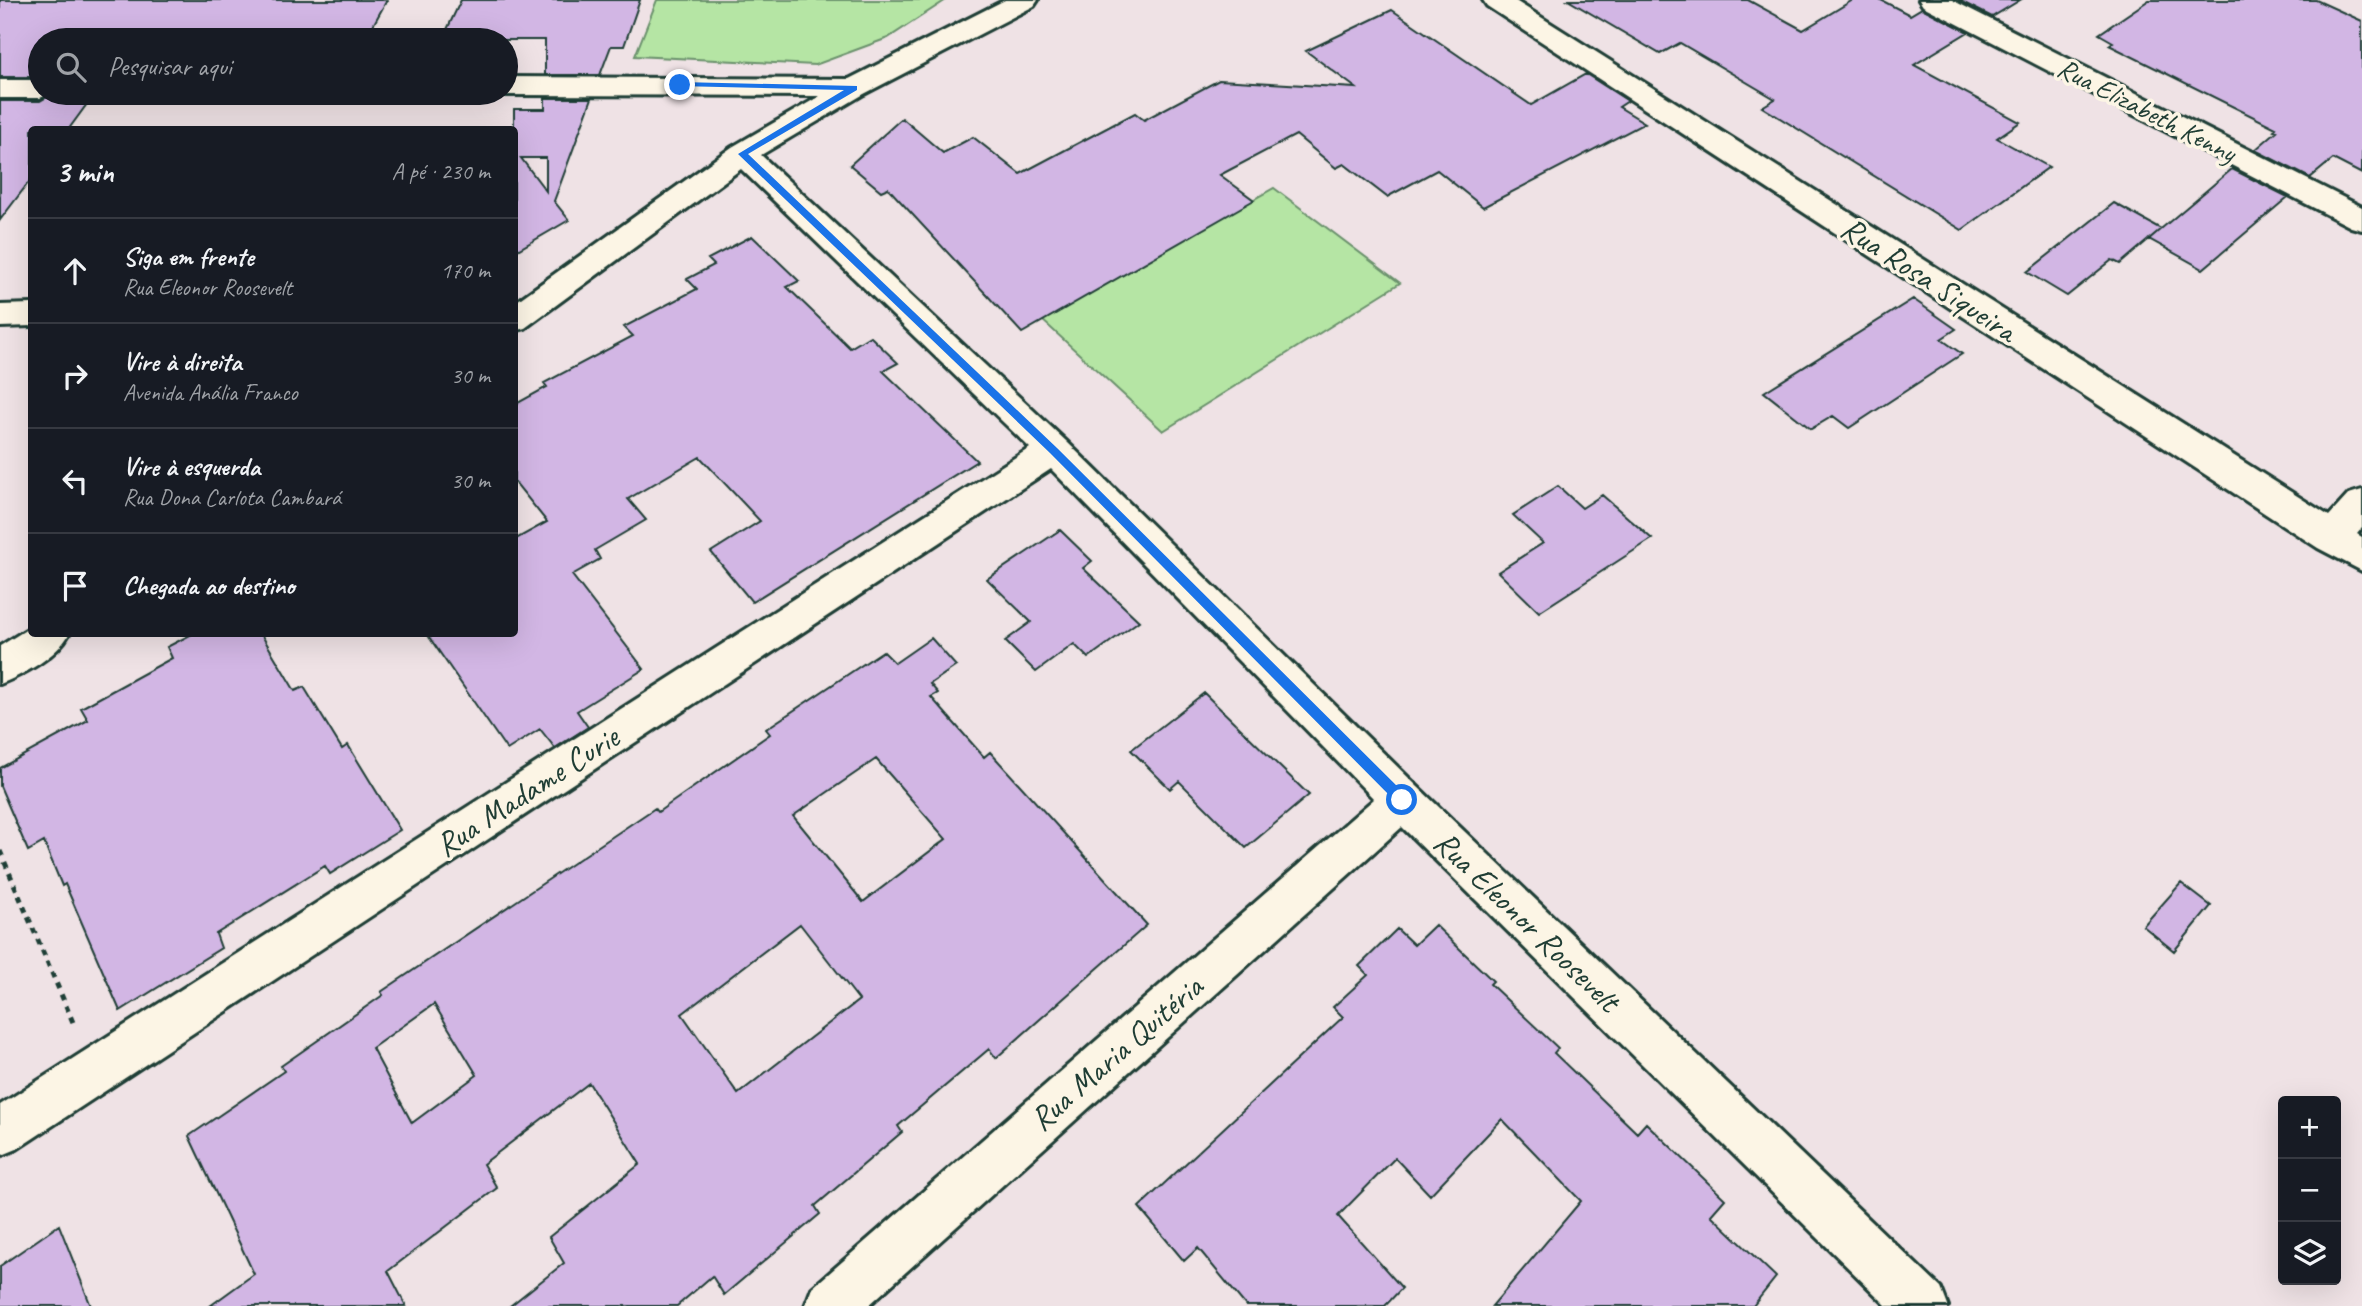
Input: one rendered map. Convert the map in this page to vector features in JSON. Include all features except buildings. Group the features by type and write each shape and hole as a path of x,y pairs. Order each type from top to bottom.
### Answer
{"street":[{"name":"Rua Rosa Siqueira","path":"1496,0 2362,556"},
{"name":"Rua Elizabeth Kenny","path":"1932,0 2362,220"},
{"path":"520,313 742,154 854,88 1010,3"},
{"path":"518,86 854,88"},
{"path":"0,89 28,89"},
{"name":"Rua Eleonor Roosevelt","path":"742,154 1054,450 1402,800 1921,1305"},
{"path":"0,316 28,315"},
{"name":"Rua Madame Curie","path":"0,1132 1054,450"},
{"path":"2331,538 2362,504"},
{"path":"0,667 45,637"},
{"name":"Rua Maria Quitéria","path":"830,1306 1402,800"}],"path":[{"path":"0,851 93,1071"}],"green space":[{"path":"657,0 946,0 888,38 815,65 635,56"},
{"path":"1274,188 1400,283 1163,431 1041,319"}],"route":[{"path":"680,85 854,88 742,154 1054,450 1402,800"}]}
